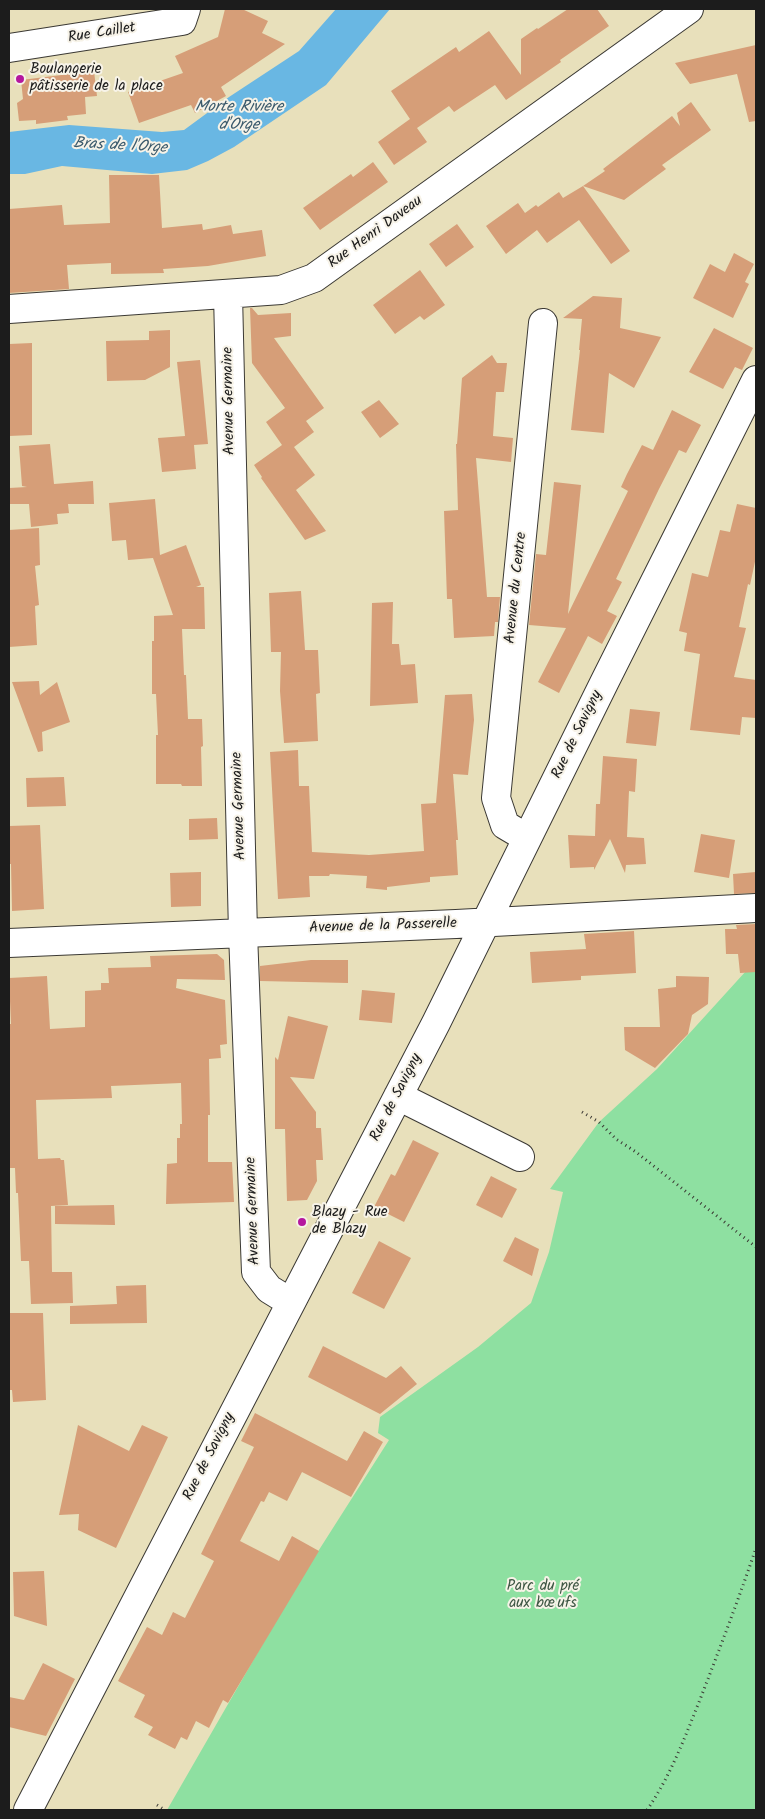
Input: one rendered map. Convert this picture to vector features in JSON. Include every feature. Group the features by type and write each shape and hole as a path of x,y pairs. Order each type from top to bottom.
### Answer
{"street":[{"name":"Rue Caillet","path":"9,48 182,21 186,9"},
{"name":"Rue Henri Daveau","path":"9,309 281,290 314,278 689,9"},
{"name":"Avenue Germaine","path":"228,294 244,933 256,1272 269,1289 290,1302"},
{"name":"Avenue du Centre","path":"527,838 505,825 496,798 543,323"},
{"name":"Rue de Savigny","path":"28,1810 487,922 527,838 756,380"},
{"name":"Avenue de la Passerelle","path":"9,943 756,908"},
{"path":"398,1096 520,1157"}],"path":[{"path":"582,1112 599,1122 616,1139 756,1247"},
{"path":"647,1810 661,1789 676,1759 720,1649 756,1548"},
{"path":"157,1805 165,1810"}],"green space":[{"name":"Parc du pré aux bœufs","path":"756,960 756,1810 167,1810 296,1586 389,1440 378,1433 380,1417 478,1347 531,1303 549,1252 563,1192 550,1189 599,1122 657,1069"}],"water":[{"name":"Morte Rivière d'Orge","path":"336,9 390,9 326,85 234,147 208,161 187,170 152,174 62,166 25,174 9,174 9,132 69,125 162,132 184,130 229,97 299,51"}],"building":[{"path":"225,9 242,9 268,21 262,33 285,44 221,87 226,96 195,113 191,105 139,123 128,92 183,73 175,56 218,37"},
{"path":"568,9 597,9 609,26 506,100 495,85 454,112 449,106 417,128 427,142 394,165 378,142 410,119 391,91 456,47 459,52 489,31 521,75 521,39"},
{"path":"756,45 756,121 749,122 737,74 690,84 675,63"},
{"path":"94,71 97,96 85,97 86,114 67,116 68,120 36,124 36,120 19,121 17,103 23,99 21,80"},
{"path":"691,102 711,130 662,165 666,169 624,200 583,186 605,171 603,169 672,116 680,126 677,113"},
{"path":"373,162 388,182 320,230 303,208 351,174 353,177"},
{"path":"109,175 159,175 162,228 202,224 203,230 231,225 233,234 262,230 266,256 208,266 163,269 164,273 111,274 111,263 67,265 69,289 9,293 9,209 62,205 64,225 110,223"},
{"path":"583,186 630,251 611,264 579,220 547,243 537,230 506,254 486,226 518,203 525,213 536,205 538,207 559,192 563,198"},
{"path":"457,224 474,247 446,267 429,244"},
{"path":"734,253 754,264 745,282 749,284 733,318 693,298 710,264 725,272"},
{"path":"420,270 445,305 424,320 420,316 395,334 373,305"},
{"path":"593,296 622,298 620,328 661,337 634,388 609,373 604,433 571,430 582,319 563,318"},
{"path":"250,308 258,315 291,313 291,336 274,338 324,408 306,421 314,432 294,447 315,475 296,490 326,531 305,540 261,478 254,465 282,445 266,422 285,408 252,363"},
{"path":"714,328 753,348 742,370 735,367 723,389 689,372"},
{"path":"170,330 170,367 145,380 107,381 106,341 149,340 149,331"},
{"path":"32,343 32,435 9,436 9,344"},
{"path":"492,355 497,363 507,363 504,392 496,392 493,436 513,438 511,462 476,458 487,597 500,597 498,622 495,622 494,636 454,638 452,599 447,599 444,511 458,510 456,444 462,378"},
{"path":"200,360 208,444 194,445 196,469 162,472 158,438 185,436 177,362"},
{"path":"379,400 399,424 380,438 361,412"},
{"path":"672,410 701,425 686,453 679,450 616,579 622,582 607,611 617,616 602,644 588,636 559,693 538,682 566,628 529,625 536,554 546,555 554,482 581,485 568,614 628,491 621,487 627,474 642,445 653,450"},
{"path":"50,444 54,484 93,481 94,504 68,504 69,513 57,514 58,524 31,527 29,504 9,504 9,488 27,487 22,486 19,446"},
{"path":"155,499 160,555 186,545 201,585 196,587 204,587 205,629 182,629 188,719 202,719 202,786 156,784 156,735 158,735 156,694 152,694 154,616 173,615 153,558 128,560 126,540 112,541 109,503"},
{"path":"737,504 756,508 756,557 739,627 746,628 734,677 756,680 756,718 742,717 740,735 690,730 700,654 684,651 687,633 679,631 692,573 708,577 720,530 730,532"},
{"path":"39,528 40,565 35,566 39,605 35,606 37,645 9,647 9,530"},
{"path":"301,591 305,650 318,650 320,693 316,694 318,741 284,743 280,691 281,652 271,652 269,593"},
{"path":"393,602 392,644 399,644 401,665 415,664 418,703 370,706 372,603"},
{"path":"39,681 40,695 57,682 70,722 42,732 43,751 38,752 12,682"},
{"path":"472,694 474,720 468,775 453,774 458,840 456,840 458,875 430,877 430,882 387,887 387,890 366,888 367,876 330,874 329,876 309,876 310,897 278,899 270,752 298,750 299,786 309,786 312,852 369,855 424,851 421,804 436,803 445,695"},
{"path":"630,709 660,712 656,746 626,743"},
{"path":"603,756 637,759 635,792 629,791 627,837 644,838 646,864 626,865 625,873 610,839 594,870 594,867 570,868 568,835 595,836 596,804 600,804"},
{"path":"64,777 66,806 27,807 26,778"},
{"path":"217,818 218,839 189,840 189,819"},
{"path":"40,825 44,909 12,911 9,826"},
{"path":"701,834 735,840 729,878 694,872"},
{"path":"201,872 201,906 171,907 170,873"},
{"path":"756,872 756,893 734,894 733,874"},
{"path":"756,924 756,972 740,973 738,954 726,954 725,929 737,929 736,925"},
{"path":"634,931 636,973 581,976 581,980 532,983 530,952 586,949 584,934"},
{"path":"217,954 224,960 225,980 177,979 176,988 225,1000 227,1044 220,1045 221,1058 209,1059 210,1115 208,1115 208,1162 232,1162 234,1202 166,1204 167,1164 177,1163 177,1138 180,1138 180,1124 182,1124 181,1083 111,1086 112,1098 36,1100 38,1159 60,1158 64,1160 68,1205 51,1206 52,1272 72,1272 73,1303 31,1304 29,1261 21,1261 15,1168 9,1168 9,1024 11,1024 9,978 47,976 50,1029 85,1027 85,991 101,990 101,983 109,983 108,968 151,967 150,956"},
{"path":"311,960 348,960 348,983 260,981 260,966"},
{"path":"676,976 709,977 708,1004 692,1015 688,1034 655,1068 625,1050 624,1027 660,1027 658,989 676,987"},
{"path":"362,990 395,993 392,1023 359,1020"},
{"path":"288,1016 328,1026 314,1079 290,1077 316,1112 316,1128 321,1128 323,1160 316,1160 317,1181 307,1200 287,1201 285,1129 275,1129 275,1057 278,1060"},
{"path":"413,1140 439,1153 404,1222 374,1207 391,1174 395,1176"},
{"path":"491,1176 517,1189 502,1218 476,1205"},
{"path":"114,1205 115,1225 55,1224 55,1206"},
{"path":"515,1237 539,1249 532,1276 503,1261"},
{"path":"379,1241 411,1258 384,1309 352,1293"},
{"path":"146,1285 147,1323 70,1324 70,1306 117,1304 116,1286"},
{"path":"9,1313 43,1313 46,1400 13,1402 12,1390 10,1390"},
{"path":"323,1346 386,1378 401,1366 417,1384 380,1414 308,1377"},
{"path":"255,1413 347,1461 364,1431 383,1442 351,1497 302,1472 287,1501 269,1492 264,1502 261,1501 240,1541 279,1561 292,1536 319,1551 228,1703 223,1700 209,1728 196,1721 187,1740 181,1737 175,1749 148,1735 153,1727 134,1717 145,1695 118,1681 147,1627 162,1635 173,1612 185,1618 214,1561 201,1554 254,1447 241,1441"},
{"path":"78,1425 129,1451 142,1425 168,1437 116,1548 78,1530 79,1514 59,1515"},
{"path":"44,1571 47,1626 14,1616 13,1572"},
{"path":"43,1663 75,1679 46,1736 9,1727 9,1697 24,1700"}],"place":[{"name":"Boulangerie pâtisserie de la place","path":"20,79"},
{"name":"Blazy - Rue de Blazy","path":"302,1222"}],"water label":[{"name":"Bras de l'Orge","path":"120,147"}]}
